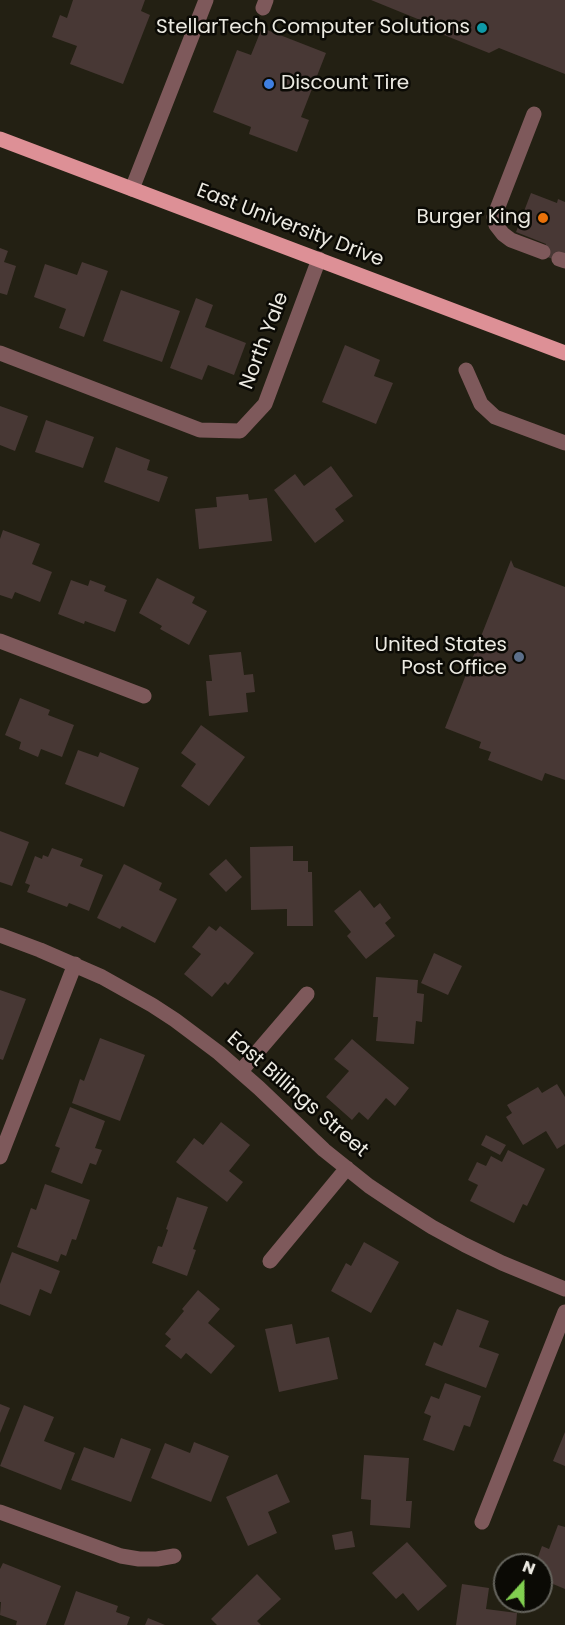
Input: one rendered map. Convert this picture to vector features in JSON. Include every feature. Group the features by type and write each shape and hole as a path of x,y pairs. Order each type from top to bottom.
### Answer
{"main road":[{"name":"East University Drive","path":"0,139 565,353"}],"street":[{"path":"132,189 206,0"},
{"path":"534,114 494,217 496,225 511,240 543,252"},
{"name":"North Yale","path":"0,352 200,430 240,431 265,404 319,259"},
{"path":"466,370 481,404 495,417 565,442"},
{"path":"0,641 144,696"},
{"name":"East Billings Street","path":"0,934 75,964 152,1005 205,1042 241,1071 324,1149 377,1191 432,1227 502,1263 565,1289"},
{"path":"0,1156 75,964"},
{"path":"241,1071 308,994"},
{"path":"270,1261 347,1168"},
{"path":"482,1522 565,1312"},
{"path":"0,1512 121,1556 139,1559 174,1556"}],"building":[{"path":"73,0 145,0 141,11 150,15 123,84 70,64 77,46 52,37 60,15 67,18"},
{"name":"StellarTech Computer Solutions","path":"371,0 565,0 565,74 499,48 489,53 439,33 430,24"},
{"name":"Discount Tire","path":"262,28 326,53 301,117 309,120 297,152 249,134 251,127 213,112 237,50 251,55"},
{"name":"Burger King","path":"531,193 557,203 558,199 565,202 565,259 558,261 542,255 546,244 516,232"},
{"path":"0,248 8,251 4,262 16,266 7,295 0,293"},
{"path":"82,262 108,271 84,337 59,328 66,309 34,297 45,264 77,275"},
{"path":"121,290 180,311 162,362 103,341"},
{"path":"196,298 213,305 205,327 246,343 234,375 208,365 202,380 170,368"},
{"path":"345,345 380,360 374,376 393,383 376,424 322,402"},
{"path":"0,406 28,416 15,451 0,445"},
{"path":"46,420 94,437 83,468 35,452"},
{"path":"116,447 150,460 147,470 168,477 159,502 104,482"},
{"path":"331,466 353,496 335,509 344,521 315,543 274,490 295,474 304,486"},
{"path":"248,494 249,500 267,498 272,541 199,549 195,509 217,507 216,497"},
{"path":"3,530 40,544 32,564 52,572 40,602 15,592 12,599 0,595 0,539"},
{"name":"United States Post Office","path":"511,560 514,567 565,587 565,780 545,773 542,781 488,760 491,752 479,748 481,742 445,728"},
{"path":"157,578 195,597 192,603 207,611 189,645 160,629 162,626 139,613"},
{"path":"71,580 88,586 90,580 106,586 104,591 127,600 115,632 58,614"},
{"path":"241,652 244,675 253,674 255,692 246,693 248,712 209,716 206,681 212,681 209,655"},
{"path":"20,698 50,710 48,715 74,725 62,757 41,749 38,757 19,749 21,742 5,735"},
{"path":"201,725 245,757 209,806 181,786 196,764 181,753"},
{"path":"78,750 98,757 100,752 139,768 124,807 65,784"},
{"path":"0,831 29,842 12,886 0,882"},
{"path":"293,846 293,861 308,861 308,872 312,872 313,926 287,926 287,909 251,910 250,847"},
{"path":"52,848 83,859 80,866 103,875 89,911 69,903 67,907 27,892 30,885 25,883 35,856 42,859 43,855 48,857"},
{"path":"226,859 242,877 226,892 209,874"},
{"path":"124,864 162,883 159,890 177,899 155,943 122,926 120,929 97,918"},
{"path":"360,890 374,908 380,903 391,918 385,923 395,936 366,959 347,936 351,932 334,911"},
{"path":"209,926 216,931 220,926 254,953 228,985 225,982 212,997 184,974 201,954 192,947"},
{"path":"434,953 462,966 448,995 421,983"},
{"path":"376,977 418,980 417,993 424,994 422,1022 416,1021 414,1044 376,1041 378,1017 373,1017"},
{"path":"0,990 26,999 3,1060 0,1059"},
{"path":"100,1038 145,1055 120,1121 72,1103 80,1079 84,1081"},
{"path":"352,1039 409,1088 395,1106 386,1098 368,1120 359,1112 352,1120 326,1097 349,1071 334,1059"},
{"path":"557,1084 565,1097 565,1144 557,1149 546,1131 523,1145 506,1117 512,1113 507,1105 538,1087 542,1093"},
{"path":"70,1107 105,1121 95,1148 102,1150 96,1165 90,1163 82,1184 51,1172 60,1148 55,1146"},
{"path":"221,1122 250,1145 229,1171 243,1182 227,1202 176,1162 194,1138 203,1145"},
{"path":"486,1135 506,1145 500,1155 481,1145"},
{"path":"508,1150 545,1169 527,1206 523,1204 514,1223 470,1201 478,1185 468,1180 477,1162 486,1166 491,1156 502,1162"},
{"path":"45,1184 90,1200 76,1240 72,1239 66,1256 61,1254 58,1262 17,1247 31,1208 36,1210"},
{"path":"177,1197 208,1207 193,1249 196,1250 187,1276 152,1263 158,1246 162,1247"},
{"path":"364,1242 399,1262 371,1313 331,1291 346,1263 351,1266"},
{"path":"12,1252 60,1271 51,1294 40,1289 30,1316 0,1304 0,1284"},
{"path":"198,1290 220,1309 208,1323 235,1346 211,1374 186,1353 181,1359 165,1346 171,1339 165,1334"},
{"path":"457,1309 489,1321 479,1347 499,1354 486,1388 425,1365 434,1342 442,1346"},
{"path":"292,1324 296,1344 329,1337 338,1379 279,1392 265,1329"},
{"path":"445,1383 481,1396 470,1427 464,1425 454,1451 423,1440 431,1416 424,1413 431,1396 439,1399"},
{"path":"0,1404 10,1408 0,1433"},
{"path":"24,1405 54,1417 44,1441 75,1453 61,1490 0,1466"},
{"path":"565,1432 565,1466 553,1461"},
{"path":"121,1438 151,1449 131,1502 71,1480 84,1447 114,1458"},
{"path":"194,1442 229,1456 211,1502 151,1478 165,1443 190,1453"},
{"path":"364,1455 409,1458 406,1501 412,1501 410,1528 370,1525 371,1500 361,1499"},
{"path":"277,1474 290,1502 268,1512 277,1533 248,1546 226,1497"},
{"path":"558,1525 565,1527 565,1589 553,1584 553,1553 539,1553 542,1546 549,1549"},
{"path":"352,1531 355,1547 335,1550 332,1535"},
{"path":"407,1542 447,1586 418,1611 403,1593 396,1599 372,1573"},
{"path":"3,1563 61,1586 46,1625 16,1625 17,1621 0,1615 0,1569"},
{"path":"257,1574 281,1599 257,1621 261,1625 217,1625 211,1619"},
{"path":"462,1584 489,1588 486,1609 493,1610 493,1613 517,1613 516,1625 456,1625"},
{"path":"76,1591 118,1606 116,1612 130,1617 127,1625 64,1625"},
{"path":"148,1618 165,1625 145,1625"}],"place":[{"name":"StellarTech Computer Solutions","path":"482,28"},
{"name":"Discount Tire","path":"269,84"},
{"name":"Burger King","path":"543,218"},
{"name":"United States Post Office","path":"519,657"}]}
